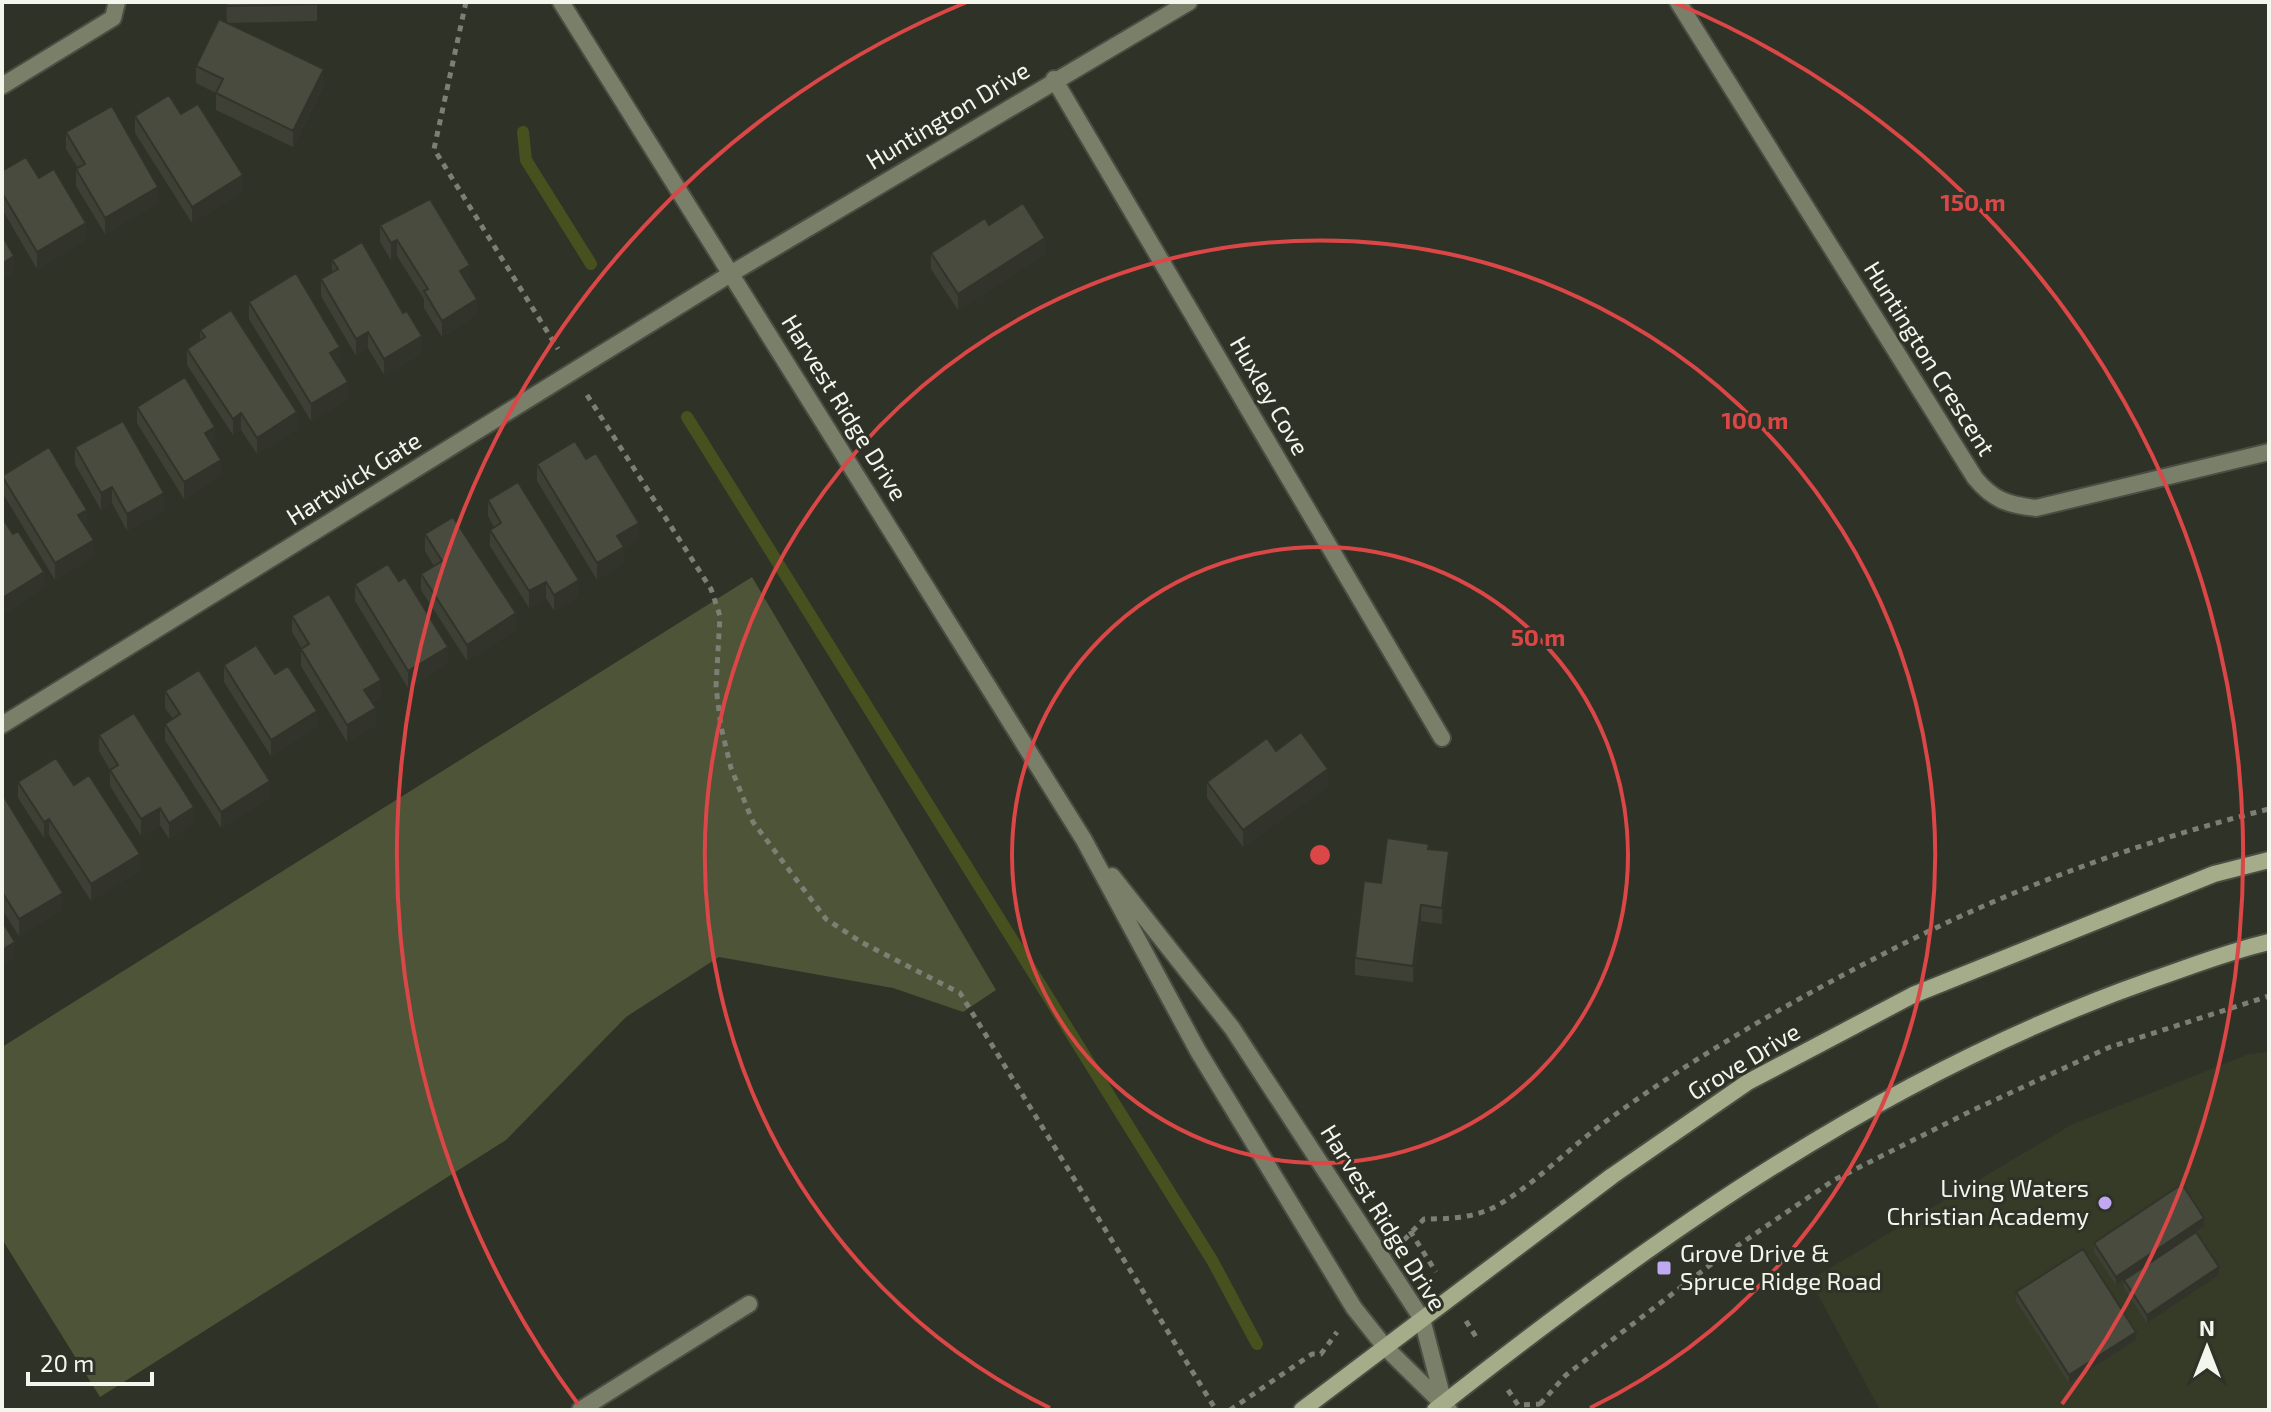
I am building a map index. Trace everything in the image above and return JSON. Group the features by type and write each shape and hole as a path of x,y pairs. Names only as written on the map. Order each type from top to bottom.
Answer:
{"main road":[{"name":"Grove Drive","path":"1302,1410 1612,1176 1748,1082 1913,995 2214,874 2269,860"},
{"path":"1443,1408 1649,1248 1804,1146 1947,1064 2103,997 2269,942"}],"street":[{"path":"2,86 113,18 117,2"},
{"name":"Harvest Ridge Drive","path":"561,2 1084,840 1198,1051 1354,1308 1385,1347 1443,1408"},
{"name":"Huntington Drive","path":"732,273 1054,79 1189,2"},
{"name":"Huntington Crescent","path":"1678,2 1975,478 1990,496 2010,505 2036,508 2269,452"},
{"name":"Huxley Cove","path":"1054,79 1442,738"},
{"name":"Hartwick Gate","path":"2,725 732,273"},
{"name":"Harvest Ridge Drive","path":"1084,840 1232,1028 1422,1319 1443,1408"},
{"path":"580,1410 749,1304"}],"path":[{"path":"466,2 434,149 711,589 720,616 716,687 721,727 731,768 753,822 826,919 861,942 960,993 1089,1197 1216,1410"},
{"path":"1518,1405 1541,1407 1566,1375 1718,1259 1834,1180 2110,1047 2269,996"},
{"path":"1230,1410 1312,1354 1321,1354"}],"shaded area":[{"path":"752,577 996,990 963,1012 893,988 719,957 626,1017 506,1140 100,1397 2,1239 2,1047"},
{"name":"Living Waters Christian Academy","path":"2269,1052 2269,1410 1880,1410 1810,1280 2071,1125 2249,1054"}],"building":[{"path":"226,2 317,2 317,4 227,6"},
{"path":"219,19 324,69 293,131 216,93 223,79 196,66"},
{"path":"169,95 181,114 198,104 243,175 192,207 135,116"},
{"path":"112,106 158,187 105,218 76,169 85,164 66,132"},
{"path":"26,157 39,178 54,169 86,223 37,252 2,193 2,171"},
{"path":"430,199 470,265 460,271 477,299 442,321 424,291 428,289 397,240 391,243 380,225"},
{"path":"1023,203 1045,238 958,294 931,253 985,218 989,225"},
{"path":"2,235 14,256 2,264"},
{"path":"362,242 403,313 407,311 422,336 384,359 368,332 356,339 321,279 338,269 332,260"},
{"path":"296,273 340,347 330,353 348,382 311,404 249,302"},
{"path":"231,310 297,412 257,438 241,413 233,419 187,349 205,337 200,330"},
{"path":"185,377 215,427 205,433 221,460 184,482 137,407"},
{"path":"123,421 164,493 127,514 112,487 101,493 75,447"},
{"path":"575,441 586,459 596,453 639,523 617,536 624,547 597,563 537,464"},
{"path":"49,447 87,510 78,515 94,540 55,563 2,476"},
{"path":"518,482 579,580 554,595 546,582 529,591 490,530 501,523 488,500"},
{"path":"2,517 13,534 18,531 44,572 4,597 2,594"},
{"path":"453,517 516,613 467,645 421,574 442,561 425,534"},
{"path":"388,564 399,581 405,577 448,647 408,671 355,584"},
{"path":"329,594 381,680 364,690 376,708 347,725 301,649 309,644 292,616"},
{"path":"256,645 275,674 288,666 317,711 271,740 224,665"},
{"path":"199,670 270,781 221,812 165,724 180,714 165,691"},
{"path":"134,713 194,807 169,823 160,808 141,819 110,770 118,765 99,735"},
{"path":"1301,732 1328,769 1243,830 1207,782 1267,738 1276,751"},
{"path":"56,758 74,785 89,775 140,854 91,884 49,819 44,822 18,782"},
{"path":"3,795 63,893 19,919 2,892"},
{"path":"1387,838 1429,844 1428,849 1449,851 1442,908 1421,905 1413,966 1355,958 1364,881 1381,883"},
{"path":"2,921 15,942 2,950"},
{"path":"2182,1184 2204,1218 2116,1277 2094,1243"},
{"path":"2196,1232 2219,1267 2147,1315 2124,1280"},
{"path":"2083,1249 2136,1332 2069,1375 2016,1292"}],"waterway":[{"path":"523,132 526,160 591,264"},
{"path":"687,417 1212,1260 1257,1344"}],"place":[{"name":"Living Waters Christian Academy","path":"2105,1203"},
{"name":"Grove Drive & Spruce Ridge Road","path":"1664,1268"}]}
